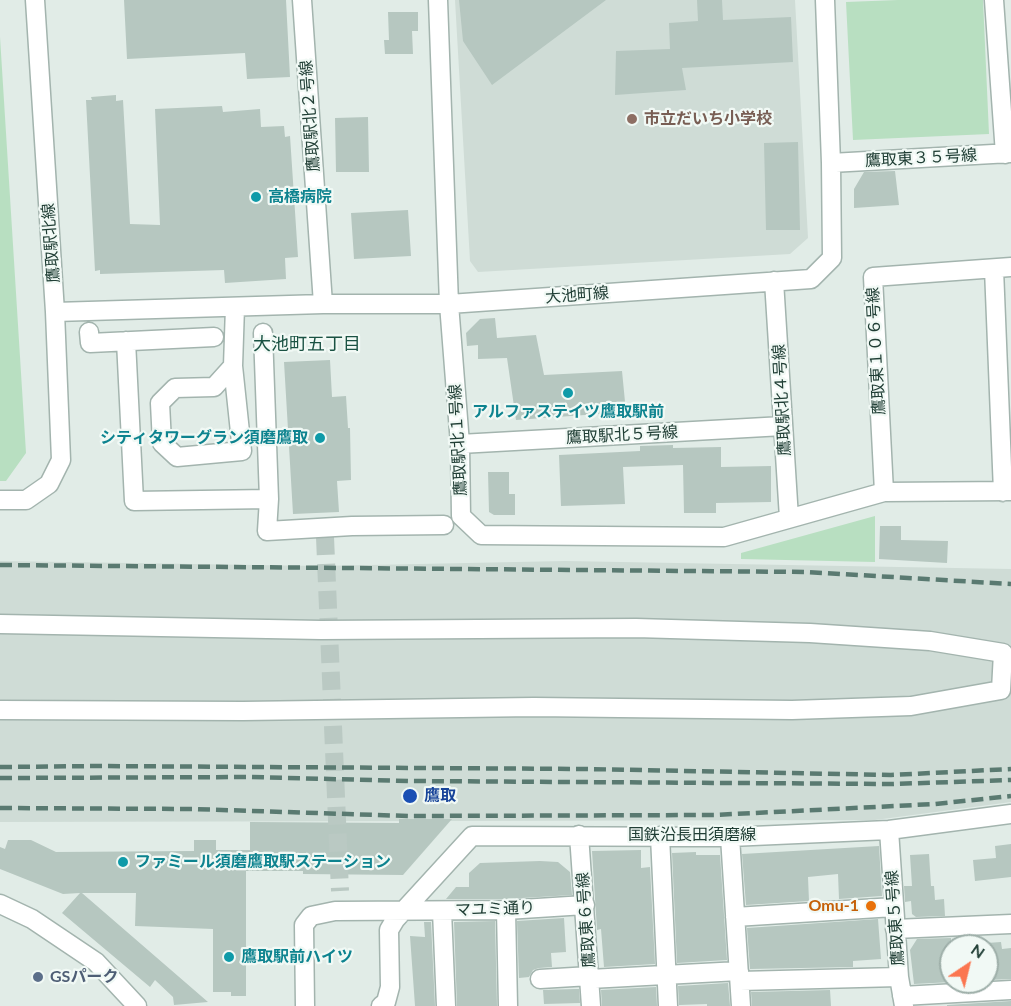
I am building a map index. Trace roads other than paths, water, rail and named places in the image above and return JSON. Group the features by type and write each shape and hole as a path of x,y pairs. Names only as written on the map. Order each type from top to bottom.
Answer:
{"street":[{"name":"鷹取駅北線","path":"0,500 26,500 49,484 62,460 35,0"},
{"name":"鷹取駅北２号線","path":"302,0 323,304"},
{"name":"鷹取駅北１号線","path":"438,0 449,304 460,444 461,516 481,535 724,537 884,492 1007,492"},
{"name":"大池町線","path":"55,312 323,304 449,304 811,279 832,258 825,0"},
{"path":"994,0 1008,153"},
{"name":"鷹取東３５号線","path":"831,162 1008,153"},
{"path":"1002,268 1007,492"},
{"name":"鷹取東１０６号線","path":"884,492 873,277 1002,268"},
{"name":"鷹取駅北４号線","path":"774,281 789,518"},
{"path":"233,366 214,387 175,388 160,403 162,443 177,457 242,451 233,366 235,307"},
{"path":"89,332 90,342 214,337"},
{"path":"262,333 269,499 267,531 325,532 444,525"},
{"path":"126,341 134,501 269,499"},
{"name":"鷹取駅北５号線","path":"460,444 783,426"},
{"path":"0,624 321,630 636,628 930,641 1003,653 1001,690 911,706 768,710 534,707 243,711 0,710"},
{"name":"国鉄沿長田須磨線","path":"381,1006 386,1002 390,987 389,930 395,920 472,836 730,837 889,830 1011,814"},
{"name":"鷹取東５号線","path":"889,830 898,977 903,1001"},
{"name":"鷹取東６号線","path":"579,835 591,1006"},
{"path":"660,836 668,1006"},
{"path":"730,837 741,1006"},
{"path":"0,904 32,919 96,962 137,1006"},
{"name":"マユミ通り","path":"404,910 506,910 585,905"},
{"path":"735,917 894,907"},
{"path":"305,1006 304,925 311,916 335,911 404,910"},
{"path":"506,910 508,1006"},
{"path":"442,911 446,1006"},
{"path":"895,929 1011,924"},
{"path":"540,979 590,977 667,968 740,976 898,977"},
{"path":"903,1001 1011,990"}],"tunnel":[{"path":"325,537 340,891"}],"railway":[{"path":"0,565 807,572 1011,584"},
{"path":"0,767 587,769 891,775 1011,769"},
{"path":"0,778 251,777 409,781 893,784 1011,780"},
{"path":"0,808 192,809 408,816 714,815 935,804 1011,796"}],"place":[{"name":"市立だいち小学校","path":"632,119"},
{"name":"高橋病院","path":"256,197"},
{"name":"アルファステイツ鷹取駅前","path":"568,393"},
{"name":"シティタワーグラン須磨鷹取","path":"320,438"},
{"name":"鷹取","path":"410,796"},
{"name":"ファミール須磨鷹取駅ステーション","path":"123,862"},
{"name":"Omu-1","path":"871,906"},
{"name":"鷹取駅前ハイツ","path":"229,957"},
{"name":"GSパーク","path":"38,977"}],"district":[{"name":"大池町五丁目","path":"307,344"}]}
